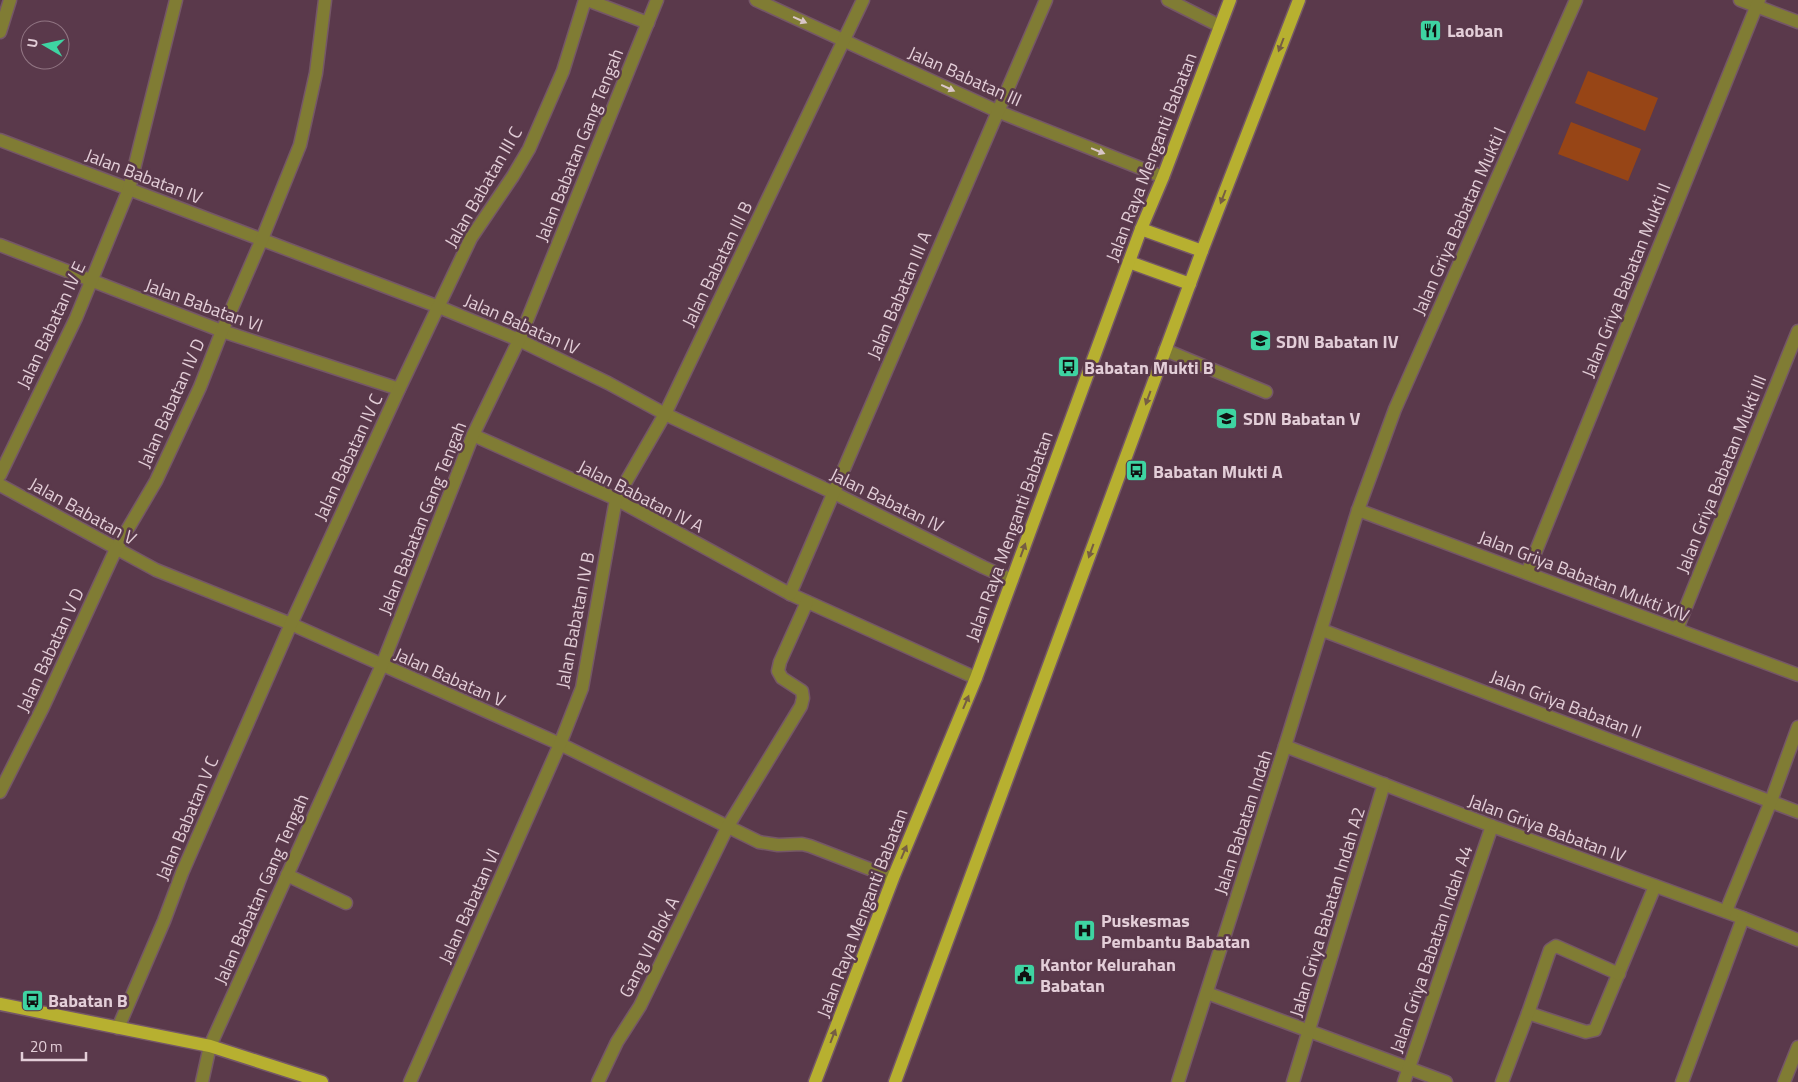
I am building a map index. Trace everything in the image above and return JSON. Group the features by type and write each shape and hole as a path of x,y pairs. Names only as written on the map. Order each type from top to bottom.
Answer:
{"main road":[{"name":"Jalan Raya Menganti Babatan","path":"815,1082 893,878 976,678 1141,229 1163,177 1230,0"},
{"path":"895,1082 1202,251 1299,0"},
{"path":"1141,229 1202,251"},
{"path":"1129,262 1190,284"},
{"path":"0,1004 210,1046 322,1082"}],"street":[{"path":"0,32 10,0"},
{"name":"Jalan Babatan IV E","path":"0,475 72,326 129,189 176,0"},
{"name":"Jalan Babatan IV D","path":"116,549 156,481 200,387 300,145 316,73 325,0"},
{"path":"586,0 648,23"},
{"name":"Jalan Babatan III C","path":"439,307 471,238 513,176 529,148 563,71 586,0"},
{"name":"Jalan Babatan Gang Tengah","path":"202,1082 210,1046 382,665 474,435 519,340 657,0"},
{"name":"Jalan Babatan III","path":"756,0 997,111 1163,177"},
{"name":"Jalan Babatan III B","path":"616,499 665,414 863,0"},
{"name":"Jalan Babatan III A","path":"834,493 1046,0"},
{"path":"1168,0 1220,26"},
{"name":"Jalan Griya Babatan Mukti I","path":"1322,630 1358,510 1395,409 1576,0"},
{"path":"1740,0 1758,3 1798,22"},
{"name":"Jalan Griya Babatan Mukti II","path":"1527,573 1758,3"},
{"name":"Jalan Babatan IV","path":"0,140 439,307 519,340 608,383 665,414 834,493 1012,580"},
{"name":"Jalan Babatan VI","path":"0,245 86,278 91,282 222,331 399,389"},
{"name":"Jalan Babatan IV C","path":"291,624 399,389 439,307"},
{"name":"Jalan Griya Babatan Mukti III","path":"1677,629 1798,331"},
{"path":"1166,350 1266,392"},
{"name":"Jalan Babatan IV A","path":"474,435 616,499 790,594 976,678"},
{"name":"Jalan Babatan V","path":"0,485 156,570 291,624 560,744 760,842 778,845 810,846 893,878"},
{"path":"790,594 834,493"},
{"name":"Jalan Babatan IV B","path":"560,744 582,688 616,499"},
{"name":"Jalan Griya Babatan Mukti XIV","path":"1358,510 1798,674"},
{"name":"Jalan Babatan V D","path":"0,792 43,707 116,549"},
{"path":"728,826 801,706 802,692 782,678 778,671 780,662 808,602"},
{"name":"Jalan Babatan V C","path":"118,1028 164,921 182,873 291,624"},
{"name":"Jalan Babatan Indah","path":"1178,1082 1322,630"},
{"name":"Jalan Griya Babatan II","path":"1322,630 1798,812"},
{"path":"1726,912 1771,801 1798,727"},
{"name":"Jalan Babatan VI","path":"410,1082 560,744"},
{"name":"Jalan Griya Babatan IV","path":"1285,746 1492,826 1798,940"},
{"name":"Jalan Griya Babatan Indah A2","path":"1206,993 1310,1031 1384,784"},
{"name":"Gang VI Blok A","path":"598,1082 617,1042 640,1006 728,826"},
{"name":"Jalan Griya Babatan Indah A4","path":"1310,1031 1408,1068 1492,826"},
{"path":"287,875 346,903"},
{"path":"1528,1013 1586,1032 1595,1030 1655,886"},
{"path":"1682,1082 1743,918"},
{"path":"1502,1082 1552,947 1556,946 1619,974"},
{"path":"1293,1082 1310,1031"},
{"path":"1784,1082 1798,1047"},
{"path":"1404,1082 1408,1068 1446,1082"}],"shaded area":[{"path":"1588,71 1658,98 1645,131 1575,103"},
{"path":"1571,122 1641,149 1628,181 1558,154"}],"place":[{"name":"Laoban","path":"1431,30"},
{"name":"SDN Babatan IV","path":"1260,341"},
{"name":"Babatan Mukti B","path":"1068,367"},
{"name":"SDN Babatan V","path":"1227,418"},
{"name":"Babatan Mukti A","path":"1137,471"},
{"name":"Puskesmas Pembantu Babatan","path":"1085,930"},
{"name":"Kantor Kelurahan Babatan","path":"1024,974"},
{"name":"Babatan B","path":"32,1000"}]}
